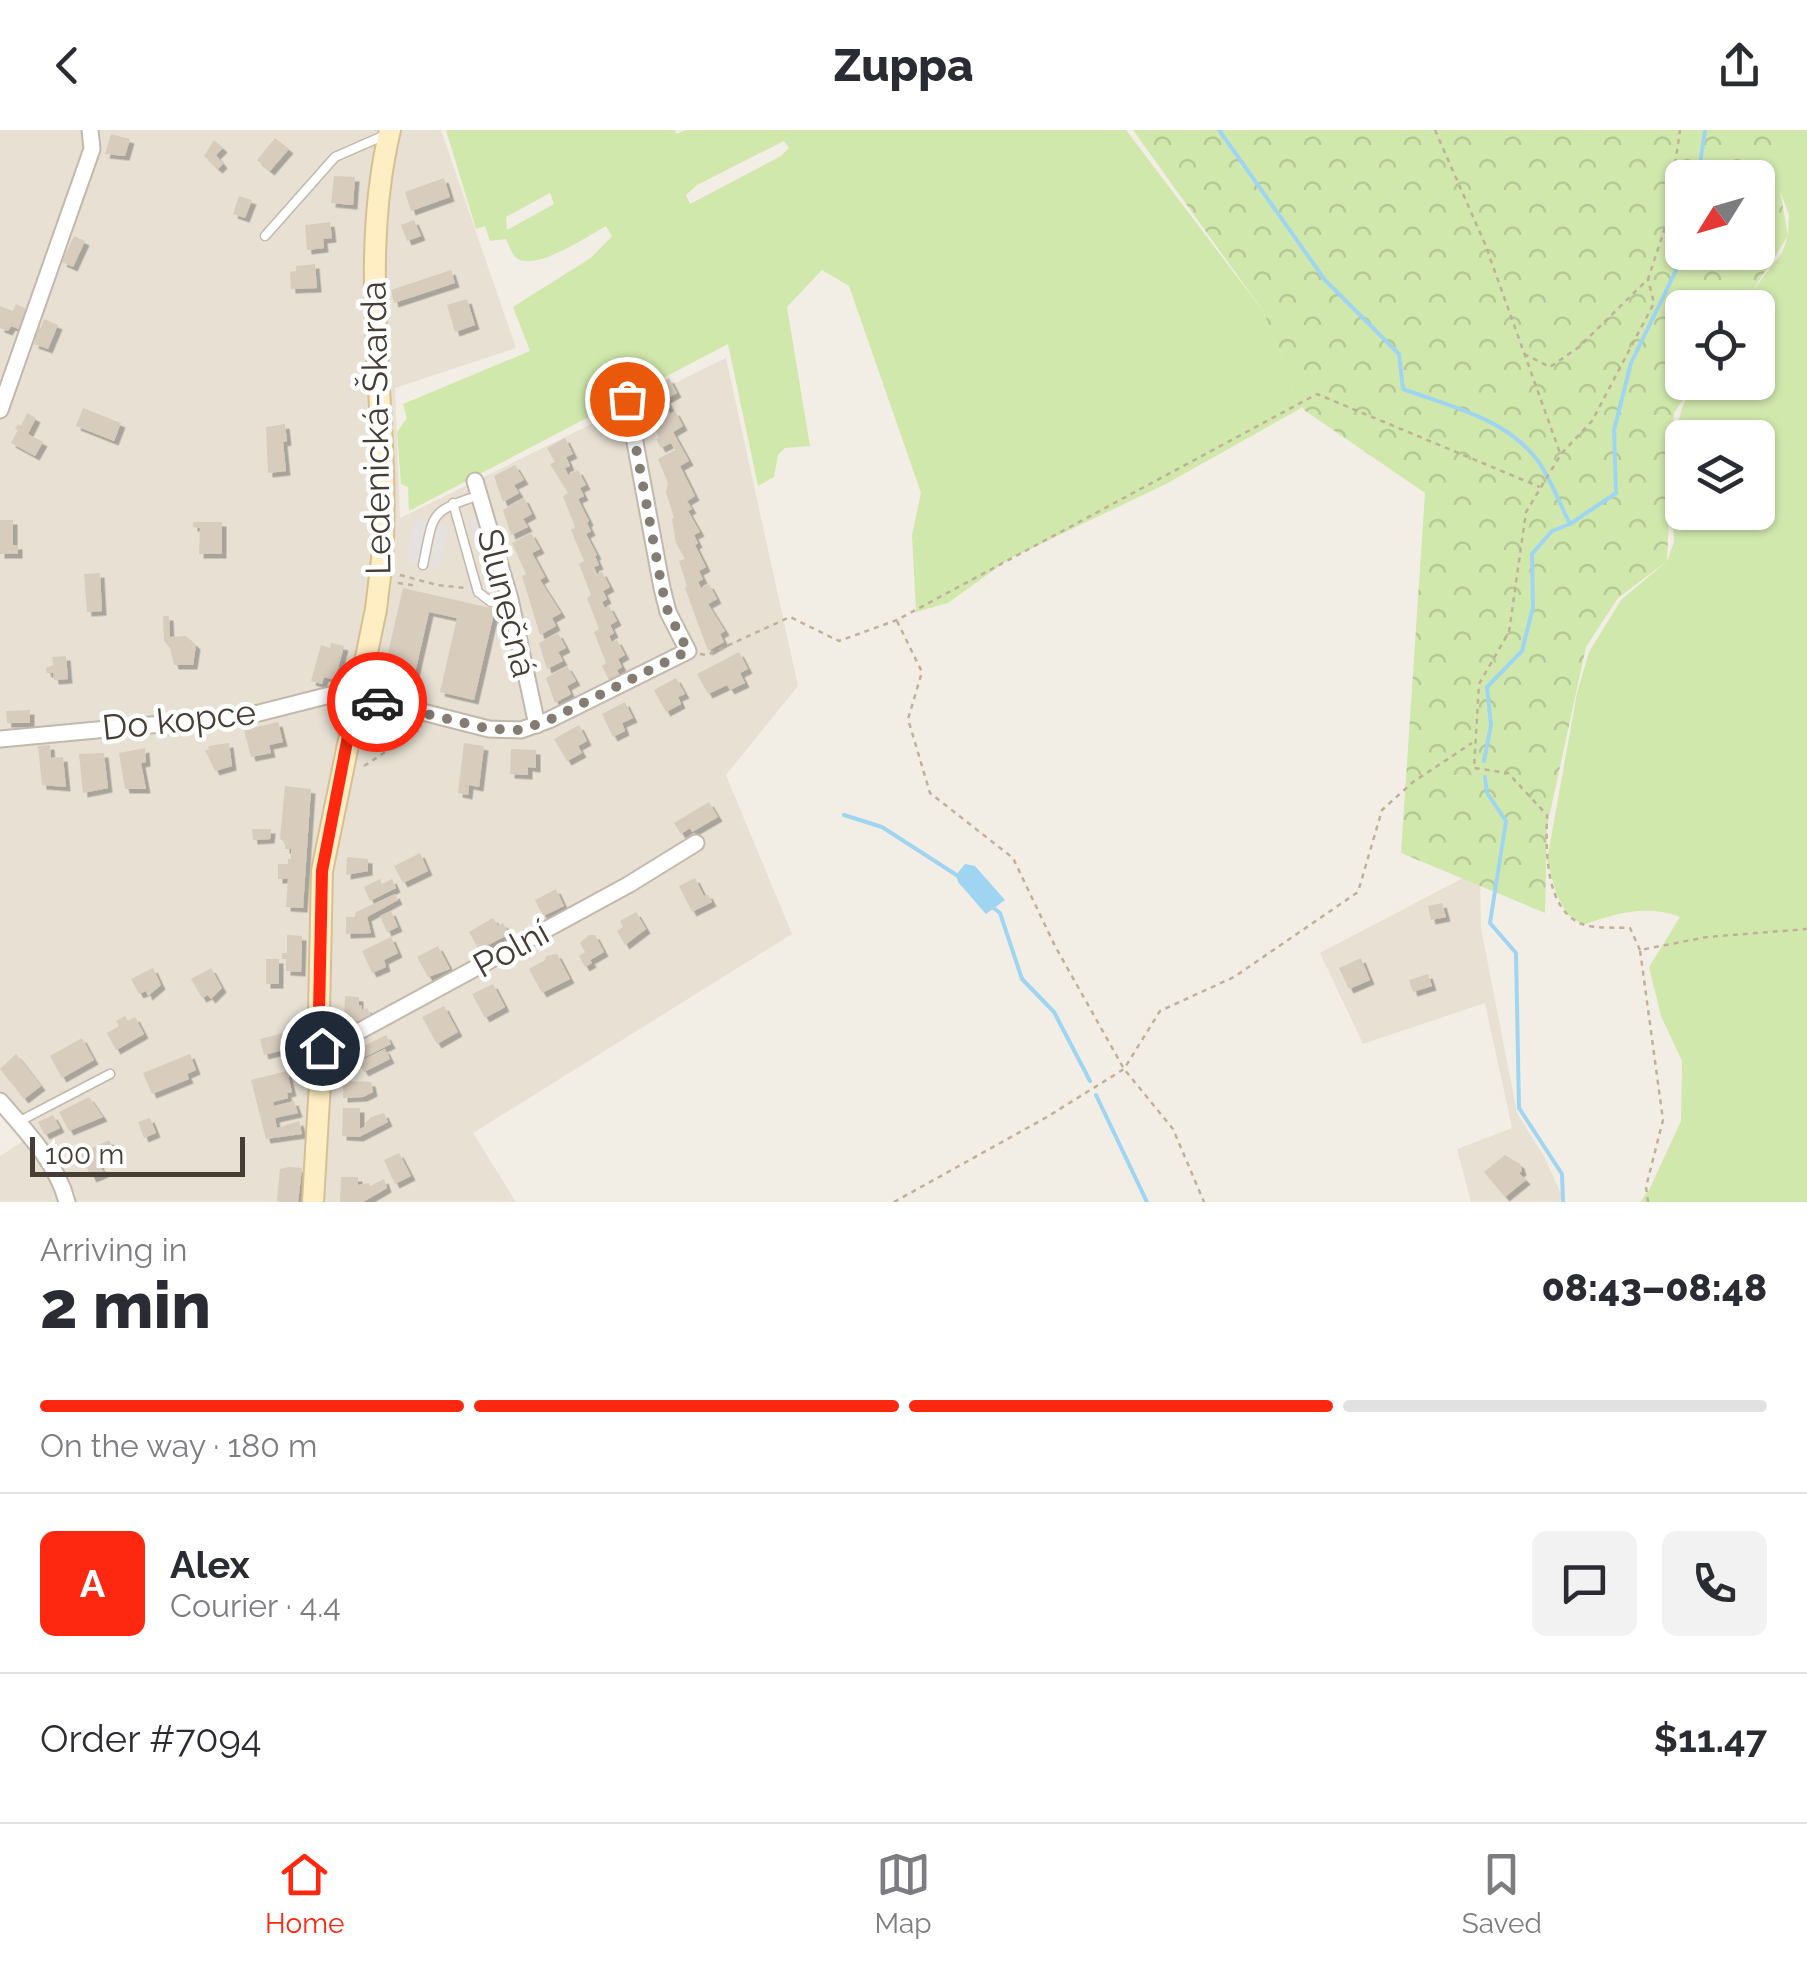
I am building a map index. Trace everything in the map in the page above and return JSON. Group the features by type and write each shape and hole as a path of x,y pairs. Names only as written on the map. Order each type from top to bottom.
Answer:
{"main road":[{"name":"Ledenická-Škarda","path":"312,1202 322,1048 322,871 376,609 382,559 374,250 380,176 390,132"}],"street":[{"path":"0,410 92,149 90,130"},
{"path":"627,399 668,612 697,667"},
{"path":"604,423 631,418"},
{"name":"Slunečná","path":"478,488 510,599 536,725"},
{"name":"Slunečná","path":"356,695 489,729 521,730 688,651"},
{"name":"Do kopce","path":"0,739 247,716 330,695 356,695"},
{"name":"Polní","path":"322,1048 612,894 696,843"},
{"path":"0,1100 54,1171 67,1202"}],"lane":[{"path":"265,236 335,157 390,132"},
{"path":"423,564 433,517 478,488"},
{"path":"453,503 476,586 486,601 510,599"},
{"path":"18,1122 110,1074"}],"path":[{"path":"1435,130 1485,244 1561,454"},
{"path":"1522,354 1550,367 1579,348 1648,279 1667,222 1680,130"},
{"path":"1648,279 1654,303 1592,421 1561,454 1526,512 1510,632 1478,684 1473,742 1474,768 1508,773 1547,816 1546,860 1567,914 1583,924 1630,928 1640,950 1663,1120 1646,1187 1648,1202"},
{"path":"688,651 707,655 790,617 839,641 897,620 1317,394 1540,487"},
{"path":"398,575 438,585 476,586"},
{"path":"417,591 419,580"},
{"path":"897,620 922,672 908,719 930,793 1012,858 1124,1068 1173,1129 1204,1202"},
{"path":"344,763 360,768 420,730 424,714"},
{"path":"894,1202 1047,1117 1124,1068 1160,1011 1234,977 1358,892 1382,810 1413,782 1473,742"},
{"path":"1640,950 1707,936 1807,929"}],"shaded area":[{"path":"0,130 441,130 516,348 395,388 400,518 726,358 798,686 726,775 792,934 473,1133 516,1202 0,1202 0,1156 25,1140 3,1113 0,1115"},
{"path":"480,517 500,589 489,592 469,520"},
{"path":"415,518 449,526 439,570 406,562"},
{"path":"1480,869 1481,928 1517,1113 1545,1158 1561,1194 1560,1202 1471,1202 1457,1149 1512,1128 1485,1003 1363,1044 1320,953"}],"green space":[{"path":"446,130 675,130 676,134 686,130 1126,130 1263,311 1303,407 1166,484 1009,559 948,603 916,612 912,535 921,493 849,286 822,270 787,307 810,446 785,448 778,455 774,477 758,486 728,344 409,511 408,487 401,484 397,432 407,418 403,404 530,351 513,307 592,257 612,236 606,226 563,250 527,261 516,258 506,239 490,241 485,226 476,229","holes":["784,141 789,148 781,156 690,204 686,195 697,185","550,193 554,204 507,230 506,217"]},
{"path":"1133,130 1775,130 1788,236 1775,256 1775,160 1665,160 1665,270 1766,270 1753,290 1665,290 1665,400 1683,400 1674,420 1665,420 1667,561 1618,598 1586,647 1547,827 1545,913 1401,853 1425,493 1304,410 1263,311"},
{"path":"1771,130 1807,130 1807,1202 1640,1202 1681,1121 1682,1061 1661,1016 1649,967 1680,917 1643,911 1583,925 1567,914 1556,893 1547,860 1577,693 1589,652 1621,600 1667,561 1673,530 1775,530 1775,420 1679,420 1686,400 1775,400 1775,290 1753,290 1769,270 1775,270 1788,236 1789,215 1778,185"}],"water":[{"path":"965,864 975,866 1005,900 986,914 958,882 956,875"}],"building":[{"path":"111,134 130,139 125,156 105,154"},
{"path":"275,138 289,149 270,171 257,160"},
{"path":"214,140 223,148 216,155 223,164 218,169 204,156"},
{"path":"334,176 355,177 353,205 331,203"},
{"path":"444,178 450,197 411,211 405,192"},
{"path":"239,196 252,200 245,218 233,214"},
{"path":"414,220 421,236 407,241 401,225"},
{"path":"330,222 332,238 323,239 324,248 307,250 305,225"},
{"path":"74,236 85,241 73,267 62,262"},
{"path":"315,264 317,288 291,289 290,272 296,271 296,266"},
{"path":"451,270 455,283 394,303 391,290"},
{"path":"467,299 475,325 455,332 447,305"},
{"path":"16,304 26,309 19,329 0,328 0,306 13,311"},
{"path":"44,319 58,325 48,349 34,344"},
{"path":"669,378 677,393 666,399 670,414 675,411 683,426 673,432 689,461 680,466 695,496 687,501 692,509 688,511 700,532 694,535 698,543 695,545 706,567 699,571 703,579 698,582 701,588 709,584 717,599 708,604 725,631 720,634 724,642 708,651 685,588 679,561 685,559 676,543 666,492 668,483 658,459 675,450 671,443 661,448 656,439 659,438 653,423 657,421 644,391"},
{"path":"83,408 121,423 114,441 76,426"},
{"path":"27,413 36,418 28,434 43,442 35,456 11,443 18,430 15,429"},
{"path":"285,424 286,471 268,473 266,427"},
{"path":"565,438 573,454 566,457 568,475 578,470 586,485 580,488 584,496 578,499 589,521 591,531 586,534 597,555 599,565 594,567 597,574 602,572 610,587 603,591 607,599 602,602 605,608 609,606 617,621 610,625 614,633 609,636 612,642 617,640 625,655 618,659 622,667 617,670 620,676 610,682 594,632 599,629 587,598 591,595 579,564 584,561 563,496 568,493 550,464 555,462 547,448"},
{"path":"515,465 524,480 514,485 519,493 503,502 494,476"},
{"path":"524,498 532,514 523,519 528,527 511,535 503,510"},
{"path":"0,520 13,520 13,545 18,545 18,554 0,554"},
{"path":"193,522 222,522 222,554 199,554 200,528 193,527"},
{"path":"531,533 540,549 532,553 545,577 540,580 561,613 552,618 556,626 540,635 522,576 526,574 512,543"},
{"path":"100,573 102,611 87,612 84,574"},
{"path":"403,588 495,609 474,700 440,692 457,618 429,612 412,686 382,679"},
{"path":"163,616 169,616 170,637 186,636 196,645 193,665 174,665 164,641"},
{"path":"558,633 566,648 558,652 563,661 547,669 539,643"},
{"path":"331,643 344,646 335,680 324,677 322,684 311,681 321,645 330,648"},
{"path":"739,652 748,669 740,673 745,683 730,690 727,685 708,694 697,674"},
{"path":"66,656 68,679 54,680 53,673 47,673 46,668 53,665 52,657"},
{"path":"567,666 576,681 567,686 571,694 555,703 546,678"},
{"path":"676,678 685,694 678,697 681,704 666,712 654,690"},
{"path":"625,702 633,718 622,723 625,731 613,737 602,714"},
{"path":"30,710 30,723 7,723 6,711"},
{"path":"278,722 283,742 269,745 271,753 251,757 244,730"},
{"path":"579,725 587,741 578,746 582,753 567,761 554,739"},
{"path":"229,743 232,766 215,771 205,750"},
{"path":"464,743 484,746 479,787 469,785 468,795 458,793"},
{"path":"50,745 51,758 63,757 66,787 42,785 38,746"},
{"path":"145,748 146,762 141,763 146,789 125,789 119,753"},
{"path":"511,749 536,750 536,768 528,767 528,775 510,774"},
{"path":"104,753 108,788 83,793 79,754"},
{"path":"285,786 311,789 303,908 286,907 288,879 278,879 278,864 288,864 291,859 291,849 285,849 285,842 280,839"},
{"path":"709,802 718,817 681,834 674,823"},
{"path":"252,829 271,829 270,839 253,840"},
{"path":"420,853 428,871 403,883 394,866"},
{"path":"347,857 368,859 368,871 346,875"},
{"path":"695,878 704,896 708,894 712,902 692,912 679,886"},
{"path":"380,879 382,884 392,879 396,888 370,901 364,887"},
{"path":"556,889 564,906 543,916 535,900"},
{"path":"395,894 398,900 367,917 371,933 346,934 346,917 355,917 356,912"},
{"path":"1442,903 1446,917 1431,920 1428,906"},
{"path":"391,911 398,927 387,932 380,916"},
{"path":"636,912 646,929 625,945 617,931 623,927 620,921"},
{"path":"493,918 498,926 503,923 509,934 479,950 469,932"},
{"path":"287,935 302,936 301,972 286,971 282,953 287,953"},
{"path":"595,935 604,952 585,967 579,956 585,952 580,943"},
{"path":"391,937 398,953 384,960 386,967 372,973 362,951"},
{"path":"438,946 450,969 428,977 417,957"},
{"path":"557,954 570,979 542,993 529,969 546,956"},
{"path":"1361,958 1370,980 1349,989 1339,968"},
{"path":"266,959 279,959 279,984 266,984"},
{"path":"153,968 161,985 148,996 146,991 139,994 131,979"},
{"path":"211,968 222,988 211,999 208,995 202,998 191,979"},
{"path":"1428,974 1432,986 1413,992 1409,980"},
{"path":"493,984 505,1007 485,1018 472,994"},
{"path":"345,996 359,997 362,1010 367,1008 371,1016 356,1024 344,1024"},
{"path":"444,1006 458,1032 437,1044 422,1017"},
{"path":"125,1016 128,1021 135,1017 144,1034 116,1050 107,1033 119,1026 116,1021"},
{"path":"299,1029 303,1045 264,1055 260,1039"},
{"path":"386,1035 391,1044 359,1060 354,1051"},
{"path":"82,1038 94,1060 62,1078 50,1056"},
{"path":"385,1049 390,1059 364,1072 358,1062"},
{"path":"16,1054 41,1086 24,1099 0,1069"},
{"path":"190,1054 196,1070 187,1074 189,1079 152,1094 143,1073"},
{"path":"287,1071 292,1092 287,1093 288,1098 273,1102 274,1106 294,1101 298,1113 275,1118 277,1128 299,1121 302,1134 266,1139 251,1080"},
{"path":"343,1081 371,1082 373,1092 343,1098"},
{"path":"89,1097 103,1117 69,1131 59,1112"},
{"path":"343,1108 360,1108 360,1129 371,1117 384,1113 388,1122 359,1137 342,1136"},
{"path":"53,1115 60,1128 45,1135 38,1122"},
{"path":"150,1118 156,1133 144,1138 138,1122"},
{"path":"109,1140 117,1155 99,1164 104,1173 92,1178 80,1154"},
{"path":"399,1153 411,1176 395,1184 384,1160"},
{"path":"1505,1155 1520,1164 1519,1173 1526,1180 1505,1197 1484,1172"},
{"path":"302,1168 298,1202 280,1202 280,1169"},
{"path":"341,1177 358,1177 358,1185 370,1186 384,1179 387,1188 363,1202 340,1202"}],"waterway":[{"path":"1219,130 1325,280 1399,354 1403,389 1476,416 1511,434 1538,461 1570,524"},
{"path":"1701,160 1705,130"},
{"path":"1484,761 1491,725 1487,687 1522,651 1533,607 1532,554 1552,531 1570,524 1616,493 1614,430 1631,363 1676,270"},
{"path":"1485,777 1487,793 1506,821 1490,923 1516,953 1519,1108 1562,1174 1563,1202"},
{"path":"844,815 882,827 958,876"},
{"path":"991,906 1000,913 1022,979 1054,1012 1090,1081"},
{"path":"1096,1095 1147,1202"}],"way so far":[{"path":"377,702 489,729 521,730 688,651 668,612 662,588 627,399"}],"route":[{"path":"322,1048 322,871 356,695 377,702"}]}
